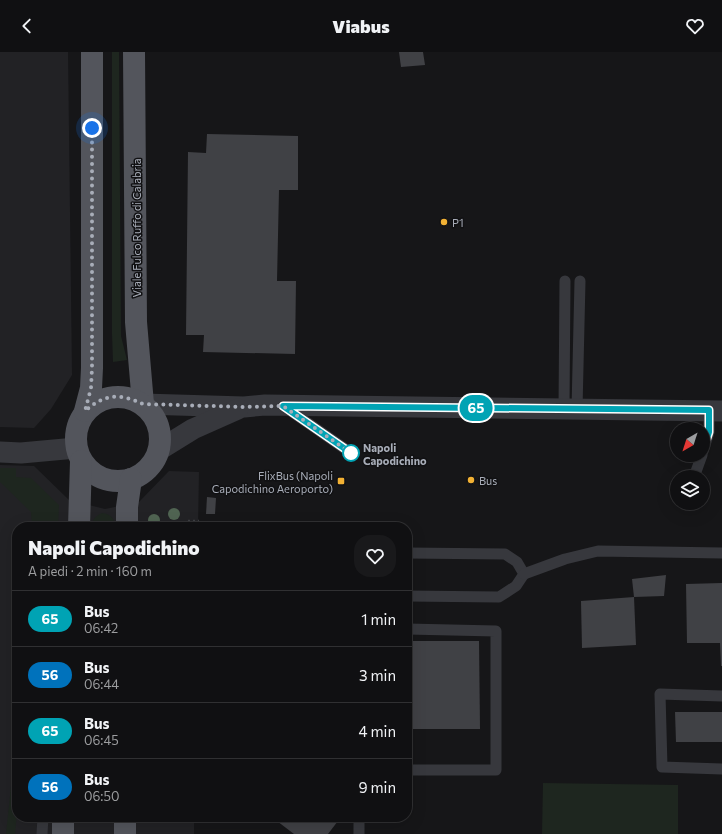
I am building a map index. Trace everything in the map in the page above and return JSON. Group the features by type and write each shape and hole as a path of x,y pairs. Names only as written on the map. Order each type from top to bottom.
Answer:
{"main road":[{"path":"85,411 91,388 92,368 92,52"},
{"name":"Viale Fulco Ruffo di Calabria","path":"134,52 136,322 143,404"},
{"path":"79,455 91,472 103,479 117,481 131,479 143,473 153,463 159,450 160,437 158,424 152,413 143,404 131,398 119,396 106,398 94,403 85,411 78,422 76,434 79,455 79,522"},
{"path":"127,522 127,507 131,479"},
{"path":"63,834 64,822"},
{"path":"125,822 125,834"}],"street":[{"path":"143,404 244,407 283,406 716,410"},
{"path":"159,450 193,429 244,407"},
{"path":"0,452 79,455"}],"lane":[{"path":"566,281 571,409"},
{"path":"571,409 580,281"},
{"path":"283,406 351,453"},
{"path":"710,429 716,410"},
{"path":"412,596 499,597 516,586 524,574 565,559 598,551 722,553"},
{"path":"412,553 505,554 517,562 524,574"},
{"path":"412,630 496,632 496,770 412,770"},
{"path":"722,696 660,694 662,767 722,769"},
{"path":"42,834 43,822"},
{"path":"359,822 359,834"}],"path":[{"path":"188,521 199,521"}],"shaded area":[{"path":"0,52 68,52 72,375 51,409 34,428 0,427"},
{"path":"112,52 119,52 121,336 127,360 113,362 112,334"},
{"path":"0,465 34,466 69,500 105,509 139,502 169,471 199,472 198,522 12,522 12,822 194,822 194,834 0,834"},
{"path":"0,468 16,468 16,477 31,478 59,505 58,522 32,522 31,512 0,482"},
{"path":"102,513 107,514 112,517 114,522 93,522 97,515"},
{"path":"12,777 12,822 16,822 15,834 6,834"},
{"path":"543,783 678,785 678,834 542,834"}],"building":[{"path":"399,52 423,52 425,65 401,67"},
{"path":"207,134 298,136 298,190 279,190 277,281 296,281 295,354 203,352 204,335 186,335 188,152 206,153"},
{"path":"207,497 216,498 215,514 206,514"},
{"path":"666,575 664,596 634,597 632,579"},
{"path":"722,583 721,666 720,643 687,643 686,584"},
{"path":"634,597 636,645 582,648 581,601"},
{"path":"412,641 479,641 480,729 412,729"},
{"path":"675,712 722,712 722,742 676,742"},
{"path":"278,822 337,822 328,834 294,834"}],"bus line":[{"name":"65","path":"351,453 283,406 709,410 709,422"}],"place":[{"name":"P1","path":"444,222"},
{"name":"Napoli Capodichino","path":"351,453"},
{"name":"Bus","path":"471,480"},
{"name":"FlixBus (Napoli Capodichino Aeroporto)","path":"341,481"}],"route":[{"path":"92,128 92,368 91,388 85,411 94,403 106,398 119,396 131,398 143,404 244,407 265,405 283,406 351,453"}]}
